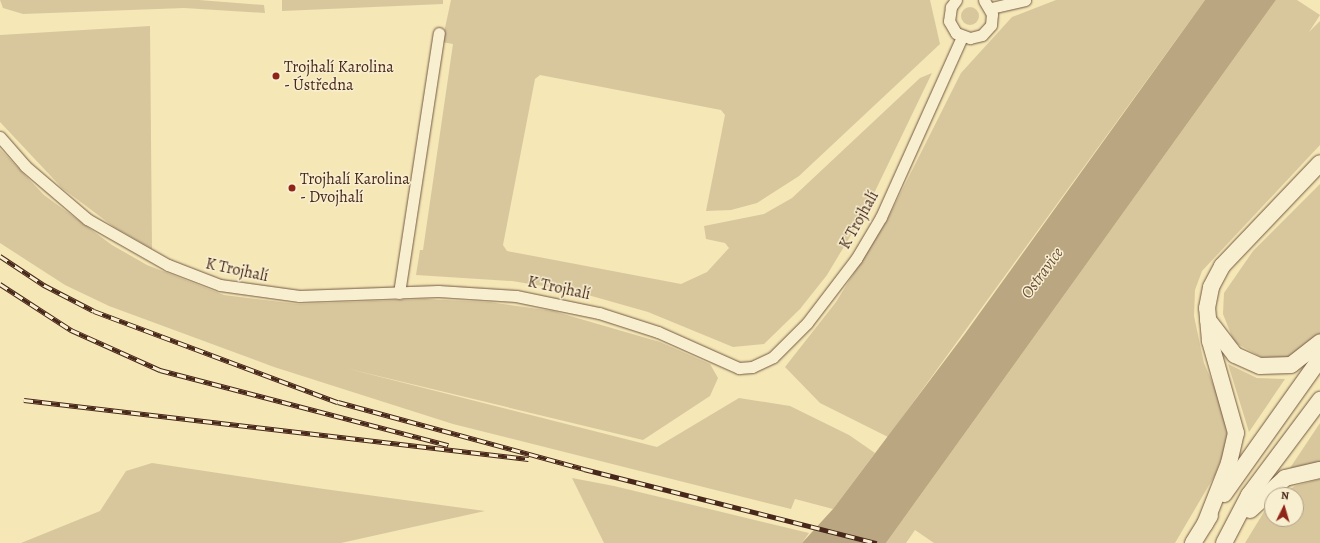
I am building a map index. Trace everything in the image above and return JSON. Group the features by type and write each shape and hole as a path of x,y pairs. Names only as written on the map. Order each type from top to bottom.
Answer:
{"main road":[{"path":"1208,518 1229,463 1236,433 1232,411 1213,356 1208,320 1208,296 1218,272 1320,163"},
{"path":"1208,320 1236,355 1260,366 1291,365 1320,342"},
{"path":"1193,543 1256,446 1320,359"},
{"path":"1229,535 1249,495 1320,400"},
{"path":"1229,535 1276,484 1292,475 1320,470"}],"street":[{"path":"955,0 949,21 962,37 976,38 987,31 992,20 987,4 1025,0"},
{"path":"399,293 439,33"},
{"name":"K Trojhalí","path":"0,137 25,166 87,219 150,256 196,277 244,291 300,296 438,291 516,296 569,306 658,332 739,368 762,364 807,323 856,259 880,217 962,37"}],"shaded area":[{"path":"0,0 199,0 264,5 265,13 184,8 23,14 3,8"},
{"path":"282,0 443,0 443,4 282,11"},
{"path":"451,0 930,0 940,44 799,176 757,203 731,210 706,211 725,115 721,110 540,75 535,79 503,245 507,251 681,284 707,272 729,248 725,243 706,239 704,226 764,214 792,198 920,78 932,73 866,210 827,275 800,309 764,344 733,347 648,312 574,291 512,281 416,275 420,250 423,250 453,44 442,42"},
{"path":"1056,0 1205,0 888,437 820,403 785,367 836,302 887,220 961,73 1012,17"},
{"path":"1276,0 1297,0 1320,15 1309,32 1320,21 1320,145 1202,271 1195,290 1194,316 1204,363 1223,407 1228,441 1215,475 1175,543 934,543 915,530 906,543 886,543"},
{"path":"970,7 976,10 979,16 976,22 970,25 964,22 961,16 964,10"},
{"path":"150,26 152,249 114,227 62,188 0,122 0,35"},
{"path":"0,149 44,195 112,245 147,265 224,295 298,304 425,299 489,302 553,311 660,342 710,364 718,378 710,396 643,440 345,368 657,447 739,398 790,406 849,435 875,453 833,509 795,499 791,509 453,424 274,367 109,306 65,285 0,243"},
{"path":"1320,184 1320,335 1308,348 1283,359 1263,358 1234,342 1223,314 1224,293 1253,251"},
{"path":"1228,364 1257,378 1285,379 1249,432"},
{"path":"1320,423 1320,462 1290,468"},
{"path":"152,463 485,511 341,543 21,543 100,511 126,471"},
{"path":"572,478 614,486 809,533 802,543 604,543"},
{"path":"1320,479 1320,543 1245,543 1264,512 1264,527 1304,527 1304,487 1293,487"}],"water":[{"name":"Ostravice","path":"1205,0 1276,0 886,543 802,543 833,509 964,335"}],"railway":[{"path":"0,256 44,285 94,311 338,402 584,469 877,543"},
{"path":"0,284 71,330 160,370 448,445"},
{"path":"24,400 529,459"}],"place":[{"name":"Trojhalí Karolina - Ústředna","path":"276,76"},
{"name":"Trojhalí Karolina - Dvojhalí","path":"292,188"}]}
